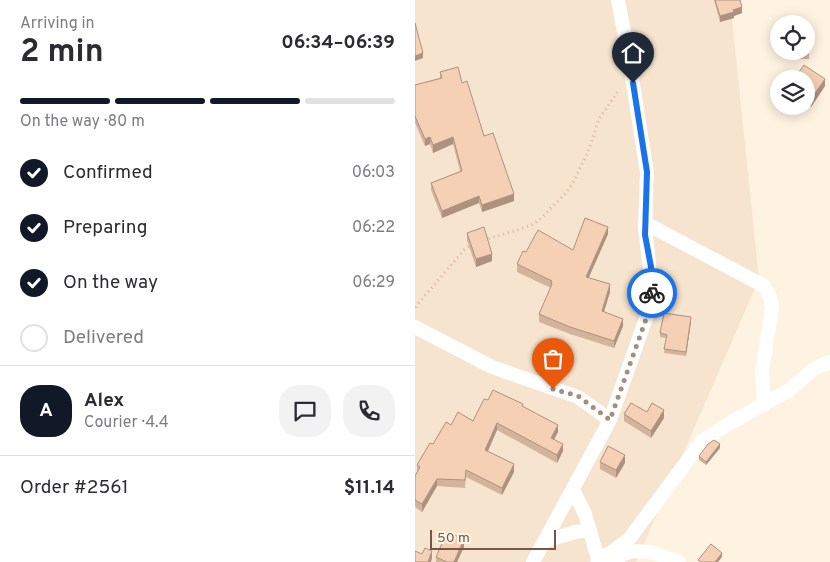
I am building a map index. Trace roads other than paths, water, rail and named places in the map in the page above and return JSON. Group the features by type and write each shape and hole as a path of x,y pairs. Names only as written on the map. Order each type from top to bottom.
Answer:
{"street":[{"path":"533,562 610,420 650,308 652,289 645,223 647,172 630,64 617,0"},
{"path":"645,223 764,286 770,297 772,307 763,372 764,405"},
{"path":"415,340 415,327 492,367 578,396 610,420"},
{"path":"600,561 630,538 702,441 788,391 815,368 830,362"},
{"path":"573,490 581,504 600,561"},
{"path":"545,541 575,532 590,530"},
{"path":"600,561 632,551 651,552 679,562"}]}
